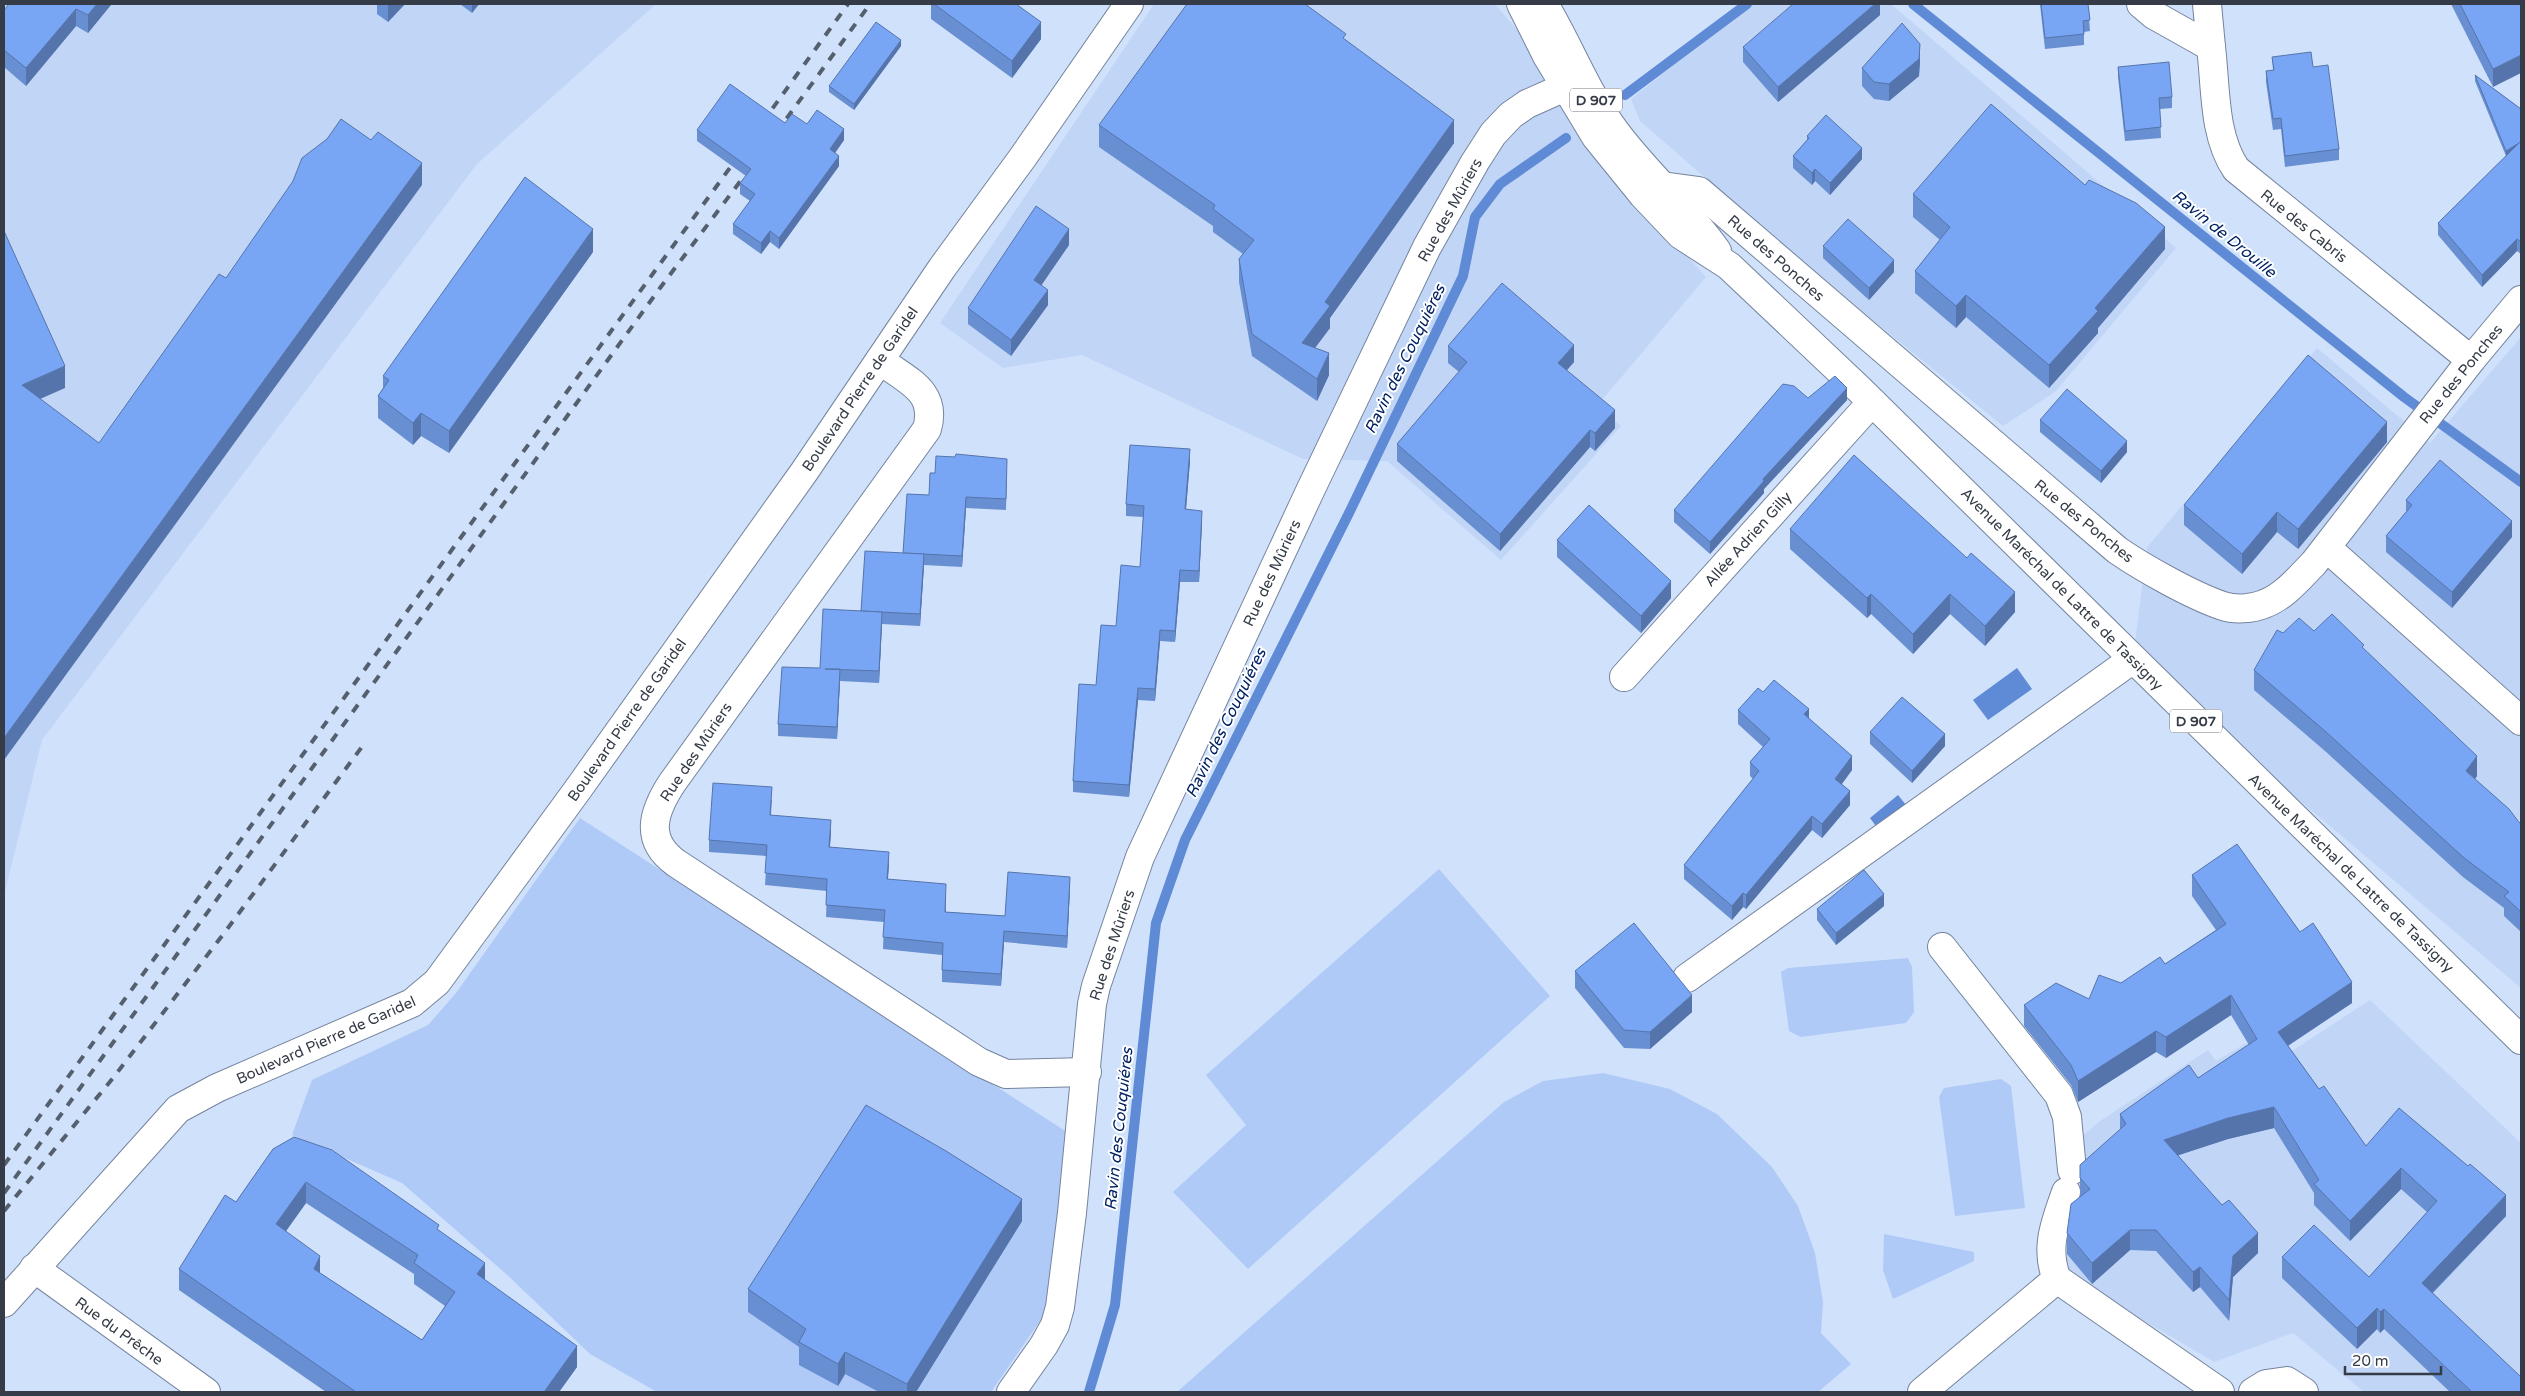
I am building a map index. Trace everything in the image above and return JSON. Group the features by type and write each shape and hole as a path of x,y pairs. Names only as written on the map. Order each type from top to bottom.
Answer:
{"street":[{"name":"Boulevard Pierre de Garidel","path":"4,1303 178,1110 217,1088 412,1004 437,982 576,792 804,472 1129,4"},
{"name":"Avenue Maréchal de Lattre de Tassigny","path":"1521,4 1564,87 1596,137 1643,195 1681,235 1729,266"},
{"name":"Avenue Maréchal de Lattre de Tassigny","path":"1544,4 1606,118 1662,186 1700,226 1729,266 1872,402 2521,1040"},
{"path":"2140,4 2154,15 2211,47"},
{"name":"Rue des Cabris","path":"2207,4 2221,133 2229,158 2236,169 2471,360"},
{"name":"Rue des Mûriers","path":"880,360 920,390 930,407 927,429 672,783 657,812 654,826 656,840 661,850 676,863 980,1062 1006,1074 1087,1072 1092,1004 1096,986 1140,857 1310,491 1427,247 1493,134 1511,115 1527,104 1564,87"},
{"name":"Rue des Ponches","path":"1662,186 1700,191 2079,519 2131,560 2224,606 2252,607 2265,604 2290,587 2327,548 2438,402 2521,300"},
{"name":"Allée Adrien Gilly","path":"1624,677 1872,402"},
{"path":"2327,548 2521,721"},
{"path":"1687,978 2133,659"},
{"path":"1942,947 2059,1095 2067,1117 2069,1181 2051,1238 2050,1257 2057,1279 2220,1392"},
{"path":"1011,1392 1044,1345 1055,1325 1060,1307 1087,1072"},
{"name":"Rue du Prêche","path":"34,1268 206,1392"},
{"path":"1922,1392 2057,1279"},
{"path":"2253,1392 2266,1384 2287,1381 2304,1392"}],"shaded area":[{"path":"4,4 656,4 477,164 42,740 4,896"},
{"path":"1154,4 1495,4 1519,32 1591,149 1706,277 1597,406 1621,426 1501,560 1387,461 1303,459 1082,355 1003,368 940,323"},
{"path":"1751,4 1891,4 2176,248 2055,392 2003,426 1816,274 1640,121 1631,99"},
{"path":"2521,337 2521,988 2133,659 2147,547 2317,348 2430,443"},
{"path":"580,818 1070,1134 1049,1308 991,1392 657,1392 590,1354 505,1273 402,1183 292,1135 312,1080 428,1025 456,993"},
{"path":"1439,869 1550,996 1248,1269 1173,1192 1246,1125 1206,1075"},
{"path":"1908,958 1912,967 1914,1012 1906,1023 1801,1037 1789,1031 1781,972 1788,968"},
{"path":"2370,1000 2521,1143 2521,1392 2364,1392 2293,1333 2214,1362 2109,1300 2045,1257 2043,1226 2070,1146 2100,1121 2208,1050 2216,1061 2260,1035 2281,1058"},
{"path":"1603,1073 1670,1089 1717,1114 1772,1167 1798,1206 1815,1253 1823,1302 1821,1333 1851,1364 1818,1392 1177,1392 1504,1102 1543,1081"},
{"path":"2001,1079 2011,1086 2025,1208 1955,1216 1939,1097 1944,1088"},
{"path":"1884,1234 1974,1252 1974,1261 1893,1299 1883,1270"}],"water":[{"path":"2017,668 2032,689 1988,720 1973,700"},
{"path":"1898,795 1910,810 1881,833 1870,818"}],"building":[{"path":"9,4 97,4 88,15 76,9 26,68 4,50 4,10"},
{"path":"934,4 1016,4 1041,22 1012,61"},
{"path":"1187,4 1305,4 1346,34 1343,38 1454,120 1325,302 1330,306 1302,343 1329,353 1317,379 1252,334 1239,259 1254,240 1213,209 1215,205 1099,125"},
{"path":"1793,4 1875,4 1778,87 1743,47"},
{"path":"2041,4 2088,4 2090,20 2083,21 2084,34 2045,38"},
{"path":"2460,4 2521,4 2521,55 2493,69"},
{"path":"876,22 901,40 854,104 829,86"},
{"path":"1902,23 1920,44 1919,59 1889,84 1874,82 1862,68"},
{"path":"2311,52 2313,67 2328,65 2339,149 2285,156 2281,118 2273,119 2266,71 2274,70 2272,57"},
{"path":"2169,62 2172,97 2159,98 2161,127 2125,131 2118,67"},
{"path":"2475,75 2521,109 2521,141 2506,151"},
{"path":"730,84 785,123 792,114 807,124 817,110 844,129 830,149 839,156 779,238 770,231 761,243 733,224 755,194 740,183 751,169 697,130"},
{"path":"1991,104 2085,185 2089,180 2136,203 2165,227 2095,308 2098,311 2049,365 1966,295 1956,306 1915,271 1950,227 1913,194"},
{"path":"1826,115 1862,148 1830,183 1815,169 1812,173 1793,156 1809,138 1807,136"},
{"path":"341,119 371,140 378,132 422,163 4,738 4,231 65,366 22,385 99,443 219,274 226,278 293,181 302,158 327,139"},
{"path":"2521,141 2521,242 2517,239 2482,275 2438,223"},
{"path":"525,177 593,229 449,431 421,413 413,423 378,396 389,380 383,376"},
{"path":"1036,206 1069,229 1034,280 1048,290 1011,340 968,308"},
{"path":"1848,219 1894,260 1869,288 1823,246"},
{"path":"1502,283 1574,345 1558,363 1615,410 1595,433 1590,430 1500,534 1397,444 1467,362 1448,346"},
{"path":"2308,355 2387,422 2298,529 2277,512 2242,554 2184,505"},
{"path":"1835,376 1847,388 1763,479 1764,481 1710,542 1674,510 1783,384 1794,386 1808,398"},
{"path":"2067,389 2127,441 2101,471 2040,420"},
{"path":"1130,445 1190,449 1185,509 1202,511 1199,571 1180,570 1175,631 1160,630 1155,689 1138,688 1129,785 1073,781 1079,684 1096,685 1101,625 1116,626 1121,565 1140,567 1144,506 1126,504"},
{"path":"956,454 1007,459 1006,499 966,497 962,556 903,553 907,494 929,495 930,473 935,473 936,456 955,457"},
{"path":"1854,455 1967,558 1971,553 2015,592 1985,626 1950,594 1913,634 1871,594 1867,598 1790,529"},
{"path":"2440,460 2512,521 2452,592 2386,536 2412,505 2406,500"},
{"path":"1589,505 1671,581 1641,616 1557,540"},
{"path":"865,551 924,554 920,614 861,611"},
{"path":"823,609 882,612 879,671 840,670 837,727 778,724 782,667 820,668"},
{"path":"2332,614 2364,645 2362,647 2477,756 2466,771 2509,809 2521,824 2521,912 2504,896 2509,892 2463,857 2325,731 2254,670 2277,630 2283,633 2299,618 2314,631"},
{"path":"1774,680 1809,709 1804,714 1852,756 1835,779 1850,791 1822,824 1812,816 1746,895 1743,893 1732,906 1684,865 1759,771 1750,762 1770,739 1738,710 1758,688 1763,692"},
{"path":"1902,697 1945,734 1912,771 1870,732"},
{"path":"713,783 772,787 770,815 831,820 829,847 889,852 887,879 946,884 945,912 1005,916 1008,872 1070,877 1067,936 1004,931 1001,974 942,970 943,943 883,937 885,910 826,905 827,879 765,873 767,845 709,840"},
{"path":"2237,844 2300,932 2313,923 2352,982 2278,1032 2319,1089 2324,1086 2366,1146 2399,1108 2506,1195 2422,1283 2521,1377 2521,1392 2472,1392 2384,1309 2380,1312 2377,1308 2357,1328 2282,1257 2314,1225 2369,1277 2437,1201 2401,1168 2350,1221 2314,1184 2319,1180 2274,1107 2228,1118 2164,1140 2222,1205 2229,1200 2258,1233 2233,1256 2229,1300 2200,1267 2193,1272 2156,1230 2130,1230 2092,1263 2067,1233 2071,1204 2090,1189 2080,1178 2080,1165 2126,1124 2120,1114 2189,1065 2198,1078 2257,1039 2231,995 2166,1037 2156,1031 2078,1081 2071,1065 2024,1005 2056,983 2089,999 2099,975 2121,983 2160,957 2165,964 2226,924 2192,875"},
{"path":"1864,870 1884,894 1836,933 1817,909"},
{"path":"1634,923 1692,995 1650,1032 1624,1030 1575,971"},
{"path":"866,1105 946,1151 1022,1199 907,1384 845,1352 838,1364 799,1342 806,1329 748,1289"},
{"path":"294,1137 332,1150 439,1225 437,1229 485,1263 477,1274 577,1346 544,1392 356,1392 179,1269 225,1195 236,1202 273,1149","holes":["306,1182 418,1255 414,1263 455,1292 422,1340 314,1269 320,1256 276,1224"]}],"waterway":[{"name":"Ravin des Couquiéres","path":"1625,95 1747,4"},
{"name":"Ravin de Drouille","path":"1913,4 2404,397 2521,482"},
{"name":"Ravin des Couquiéres","path":"1089,1392 1115,1305 1156,923 1185,840 1350,511 1463,276 1475,217 1500,184 1566,138"}],"railway":[{"path":"762,123 848,4"},
{"path":"776,133 870,4"},
{"path":"4,1165 740,154"},
{"path":"4,1193 660,288 754,163"},
{"path":"4,1211 113,1078 225,932 364,744"}]}
